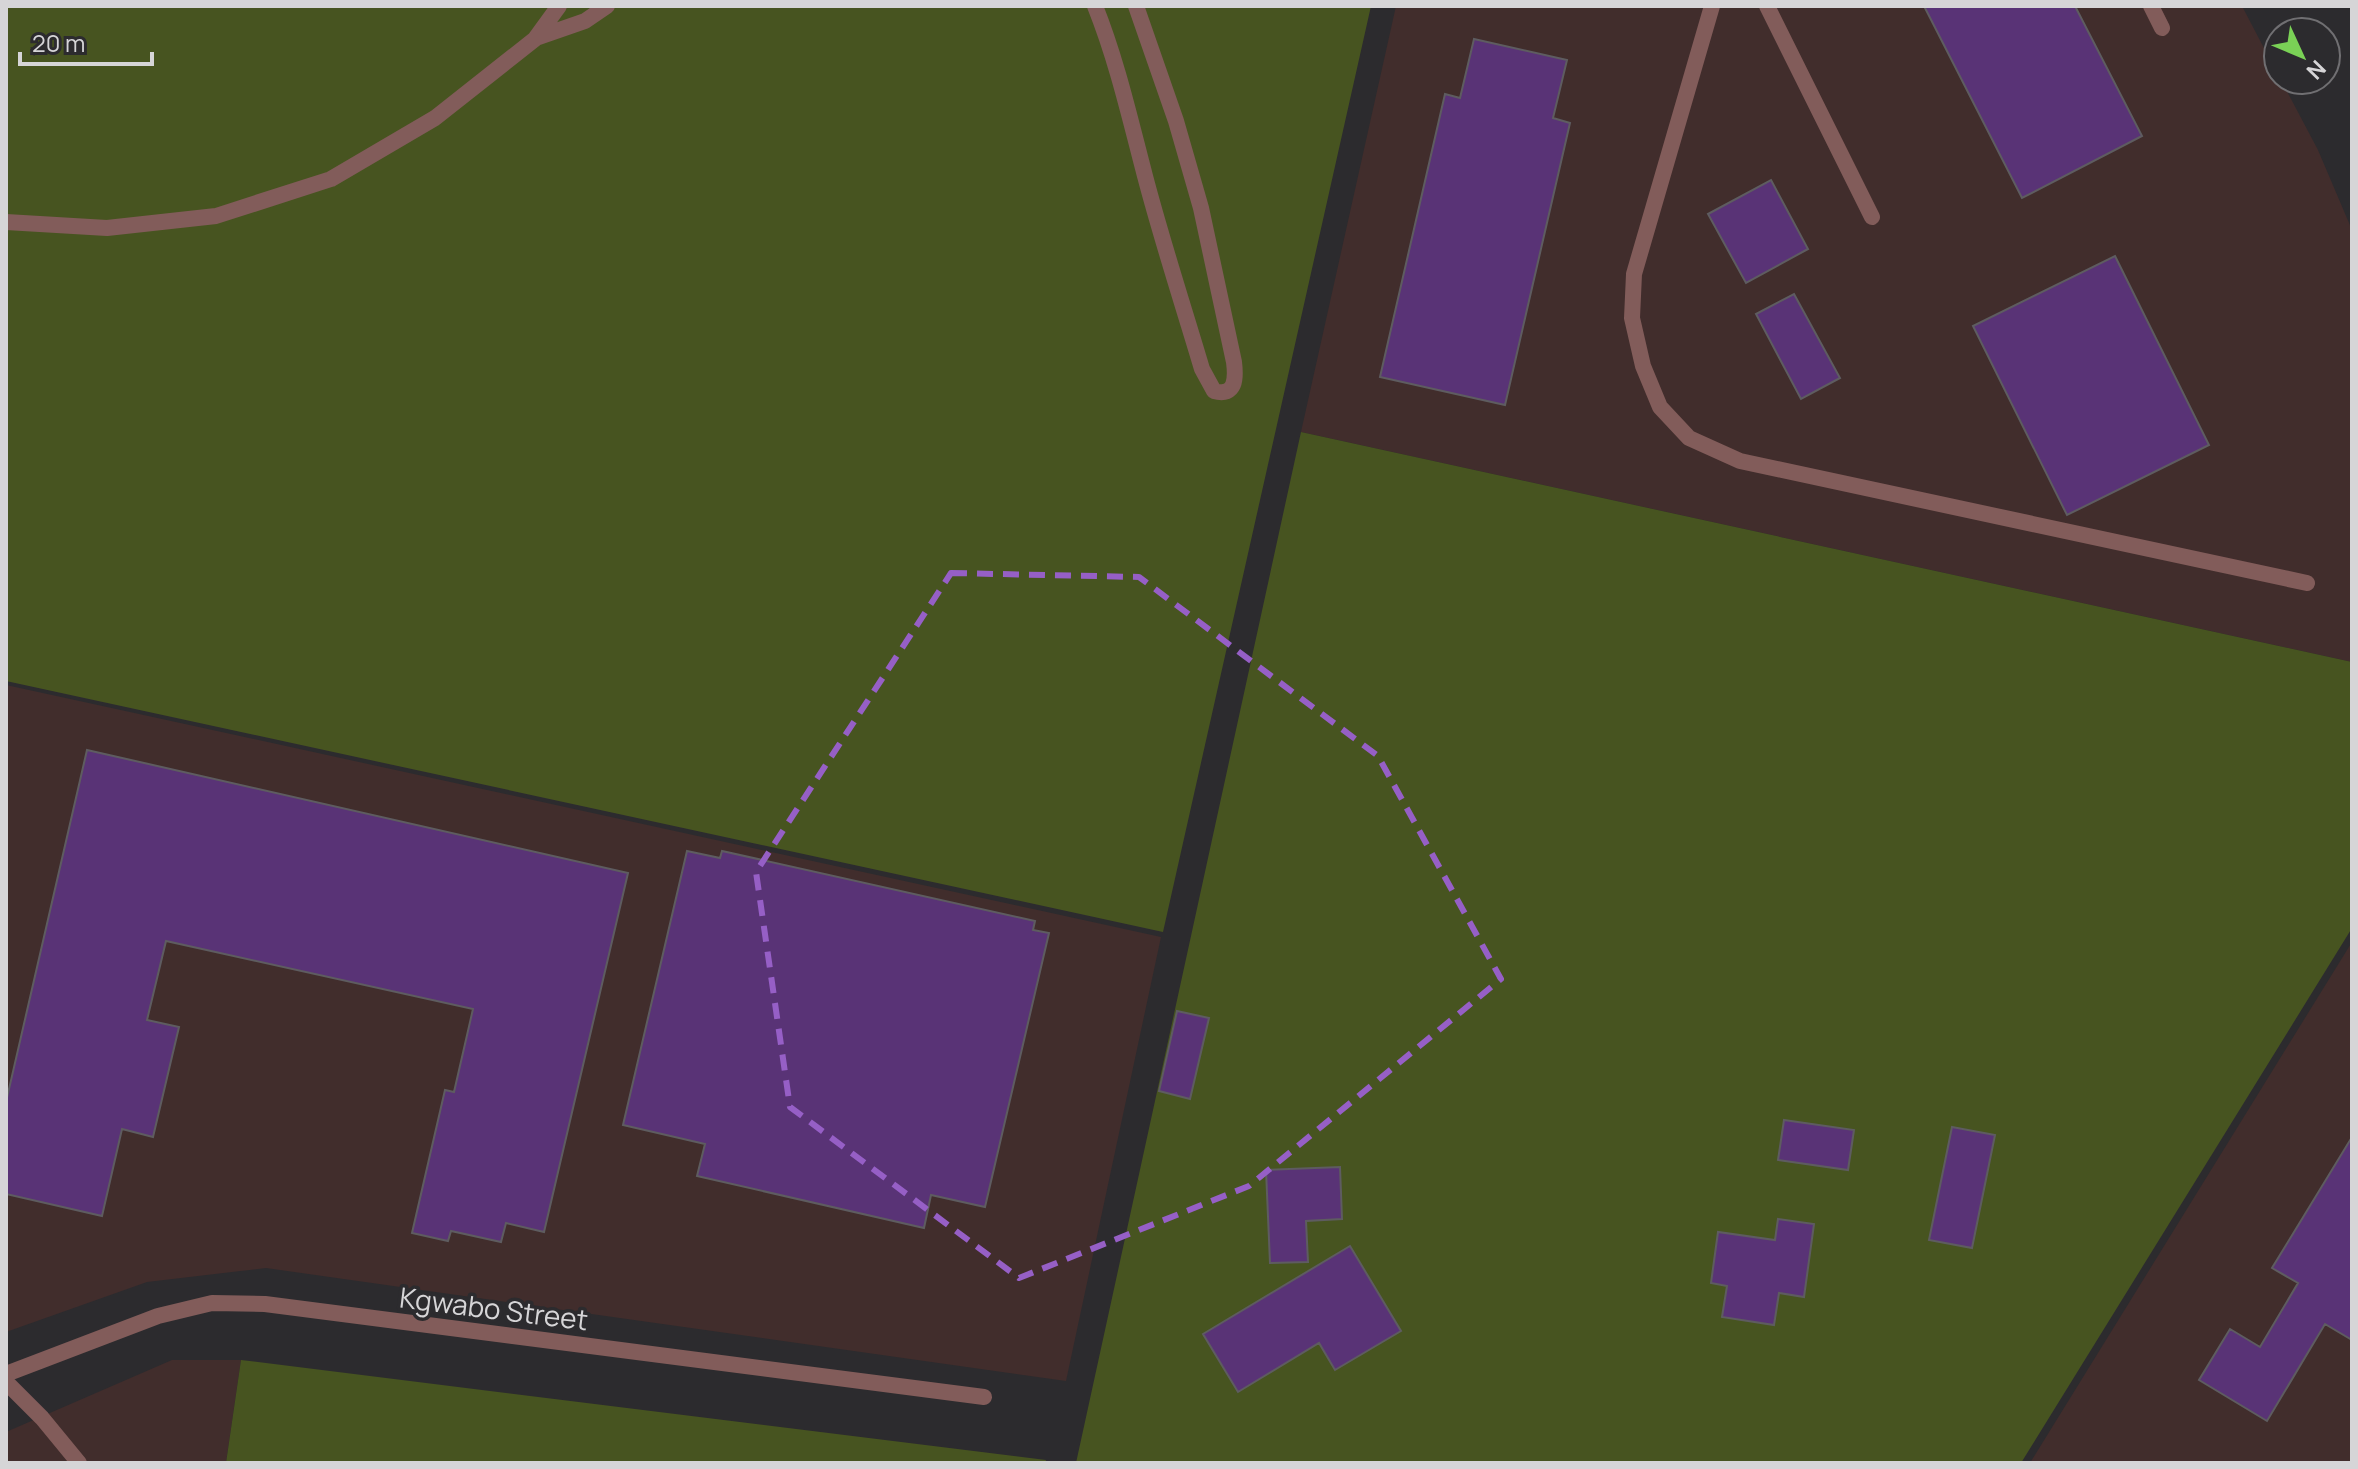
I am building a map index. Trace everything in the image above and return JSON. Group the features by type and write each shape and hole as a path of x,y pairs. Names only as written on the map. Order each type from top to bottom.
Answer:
{"street":[{"path":"6,222 107,228 216,216 331,179 435,118 535,39 559,6"},
{"path":"535,39 585,21 607,6"},
{"path":"1095,6 1128,109 1202,369 1214,391 1228,392 1236,375 1201,208 1176,121 1136,6"},
{"path":"1712,6 1634,274 1632,318 1643,366 1660,407 1689,438 1740,461 2307,583"},
{"path":"1767,6 1872,217"},
{"path":"2151,6 2162,28"},
{"name":"Kgwabo Street","path":"6,1374 158,1316 212,1303 252,1304 984,1397"},
{"path":"6,1382 42,1418 79,1463"}],"highlighted area":[{"path":"951,573 1139,577 1378,756 1501,979 1249,1186 1019,1278 790,1107 756,872"}],"shaded area":[{"path":"1396,6 2242,6 2262,44 2262,96 2289,96 2318,150 2352,230 2352,662 1301,432"},
{"path":"6,685 1161,937 1066,1381 266,1268 147,1282 6,1332"},
{"path":"2352,942 2352,1463 2030,1463"},
{"path":"172,1360 241,1360 226,1463 6,1463 6,1432"}],"green space":[{"path":"6,6 1371,6 1163,932 6,681"},
{"path":"1301,432 2352,662 2352,928 2021,1463 1076,1463"},
{"path":"241,1360 1046,1460 1045,1463 226,1463"}],"building":[{"path":"1924,6 2075,6 2142,136 2022,198"},
{"path":"1474,39 1567,60 1553,118 1570,123 1505,405 1380,377 1445,94 1460,98"},
{"path":"1771,180 1808,249 1746,283 1708,214"},
{"path":"2115,256 2209,445 2067,515 1973,326"},
{"path":"1794,294 1840,378 1801,399 1756,314"},
{"path":"87,750 628,873 544,1232 506,1223 501,1242 451,1231 448,1241 412,1233 445,1090 454,1092 473,1009 166,941 147,1020 179,1027 153,1137 122,1129 102,1216 6,1194 6,1102"},
{"path":"687,851 720,858 722,851 1035,921 1033,930 1049,933 985,1207 931,1195 924,1228 697,1176 705,1144 623,1125"},
{"path":"1177,1011 1209,1018 1190,1099 1159,1091"},
{"path":"1784,1120 1854,1130 1848,1170 1778,1160"},
{"path":"1952,1127 1995,1135 1972,1248 1929,1240"},
{"path":"2352,1137 2352,1340 2325,1324 2267,1421 2199,1380 2230,1329 2260,1347 2298,1283 2272,1268"},
{"path":"1340,1167 1342,1219 1306,1221 1308,1262 1270,1263 1266,1170"},
{"path":"1778,1219 1814,1224 1804,1297 1779,1293 1774,1325 1722,1317 1727,1286 1711,1283 1718,1232 1775,1240"},
{"path":"1350,1246 1401,1331 1335,1370 1319,1343 1238,1392 1203,1334"}]}
